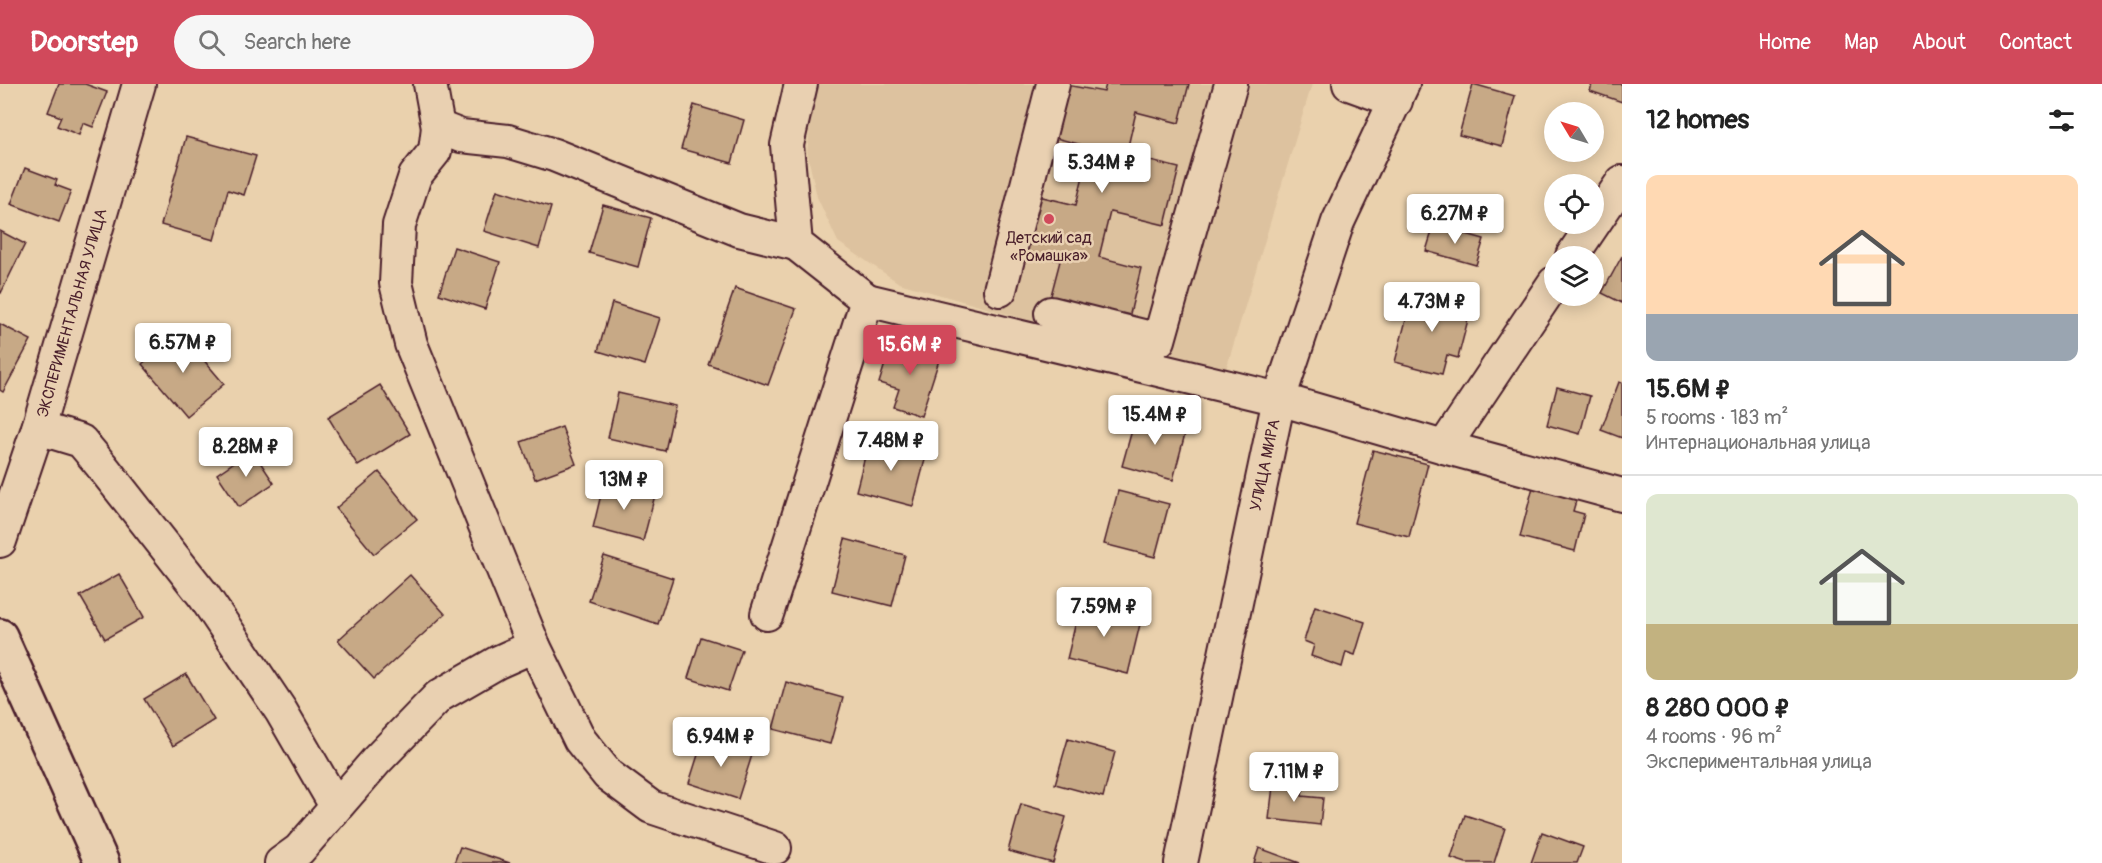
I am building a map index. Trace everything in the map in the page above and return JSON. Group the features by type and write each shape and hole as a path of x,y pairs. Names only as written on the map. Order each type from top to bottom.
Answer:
{"main road":[{"path":"0,636 102,863"}],"street":[{"name":"ЭКСПЕРИМЕНТАЛЬНАЯ УЛИЦА","path":"0,541 38,428 139,84"},
{"path":"430,84 438,127 435,151 415,176 399,225 396,283 411,344 534,646 580,740 608,775 651,807 774,848"},
{"path":"796,244 787,145 801,84"},
{"path":"1000,290 1053,84"},
{"path":"1051,313 1159,340 1231,84"},
{"path":"1349,84 1399,92"},
{"name":"УЛИЦА МИРА","path":"1181,863 1279,399 1338,222 1399,92"},
{"path":"438,127 461,136 508,141 555,155 739,230 796,244 867,300 1279,399 1622,495"},
{"path":"1579,246 1622,182"},
{"path":"1444,447 1544,298"},
{"path":"768,614 867,300"},
{"path":"38,428 81,441 116,484 204,596 281,711 336,806"},
{"path":"280,863 299,850 336,806 439,696 498,662 534,646"}],"shaded area":[{"name":"Детский сад «Ромашка»","path":"815,84 1312,84 1224,376 899,283 838,242 817,197 807,152"}],"building":[{"path":"59,84 85,84 107,92 93,127 83,123 79,135 57,126 61,117 48,112"},
{"path":"1061,84 1104,92 1106,84 1189,84 1179,123 1136,112 1126,155 1179,168 1165,225 1110,212 1099,257 1141,268 1128,322 1049,303 1060,261 1016,250 1030,194 1076,205 1090,147 1048,136"},
{"path":"1473,84 1515,96 1502,146 1459,135"},
{"path":"1592,84 1622,84 1622,102 1590,91"},
{"path":"694,105 744,120 732,163 681,149"},
{"path":"186,137 256,156 244,195 228,190 214,240 161,225"},
{"path":"25,168 57,180 55,185 71,191 59,222 11,204"},
{"path":"497,190 551,207 539,248 484,231"},
{"path":"603,205 651,218 638,267 589,253"},
{"path":"1434,225 1484,239 1476,265 1426,251"},
{"path":"0,231 25,244 1,293 0,292"},
{"path":"454,247 500,262 485,309 439,294"},
{"path":"1622,256 1622,303 1604,294 1604,289"},
{"path":"735,288 796,309 768,385 708,364"},
{"path":"1413,293 1471,308 1458,358 1447,355 1442,374 1395,362"},
{"path":"612,303 660,318 645,365 598,351"},
{"path":"0,324 31,340 3,392 0,390"},
{"path":"180,332 224,384 186,416 142,364"},
{"path":"892,341 940,357 921,416 893,407 899,389 879,383"},
{"path":"1619,382 1622,383 1622,438 1601,430"},
{"path":"380,385 410,434 358,466 328,417"},
{"path":"1557,387 1590,396 1580,434 1547,425"},
{"path":"618,393 675,406 665,451 608,438"},
{"path":"1137,412 1187,426 1173,480 1122,466"},
{"path":"562,427 576,464 535,479 521,442"},
{"path":"870,437 927,452 913,506 856,491"},
{"path":"252,450 274,483 239,507 217,474"},
{"path":"1373,450 1428,464 1409,537 1354,523"},
{"path":"379,472 417,519 374,554 336,508"},
{"path":"604,482 655,495 643,541 593,528"},
{"path":"1534,483 1578,494 1573,511 1584,514 1575,551 1520,537"},
{"path":"1118,491 1169,504 1155,557 1104,544"},
{"path":"845,539 905,555 892,606 832,591"},
{"path":"604,556 673,578 658,624 589,601"},
{"path":"119,574 144,617 105,639 80,596"},
{"path":"410,575 445,614 374,679 338,640"},
{"path":"1081,601 1142,616 1128,674 1067,659"},
{"path":"1315,606 1365,622 1355,655 1346,652 1342,667 1311,656 1314,645 1304,641"},
{"path":"701,637 742,650 728,691 688,678"},
{"path":"186,674 214,720 173,746 144,699"},
{"path":"786,682 843,698 830,744 773,729"},
{"path":"704,736 753,752 738,799 689,783"},
{"path":"1068,739 1115,752 1103,797 1055,784"},
{"path":"1274,778 1304,781 1302,796 1323,798 1320,825 1269,819"},
{"path":"1021,804 1066,817 1053,863 1008,851"},
{"path":"1465,815 1505,828 1494,863 1466,863 1451,858"},
{"path":"1542,832 1583,847 1577,863 1531,863"},
{"path":"460,847 510,863 454,863"},
{"path":"1259,848 1300,863 1254,863"}],"place":[{"name":"Детский сад «Ромашка»","path":"1049,219"}]}
